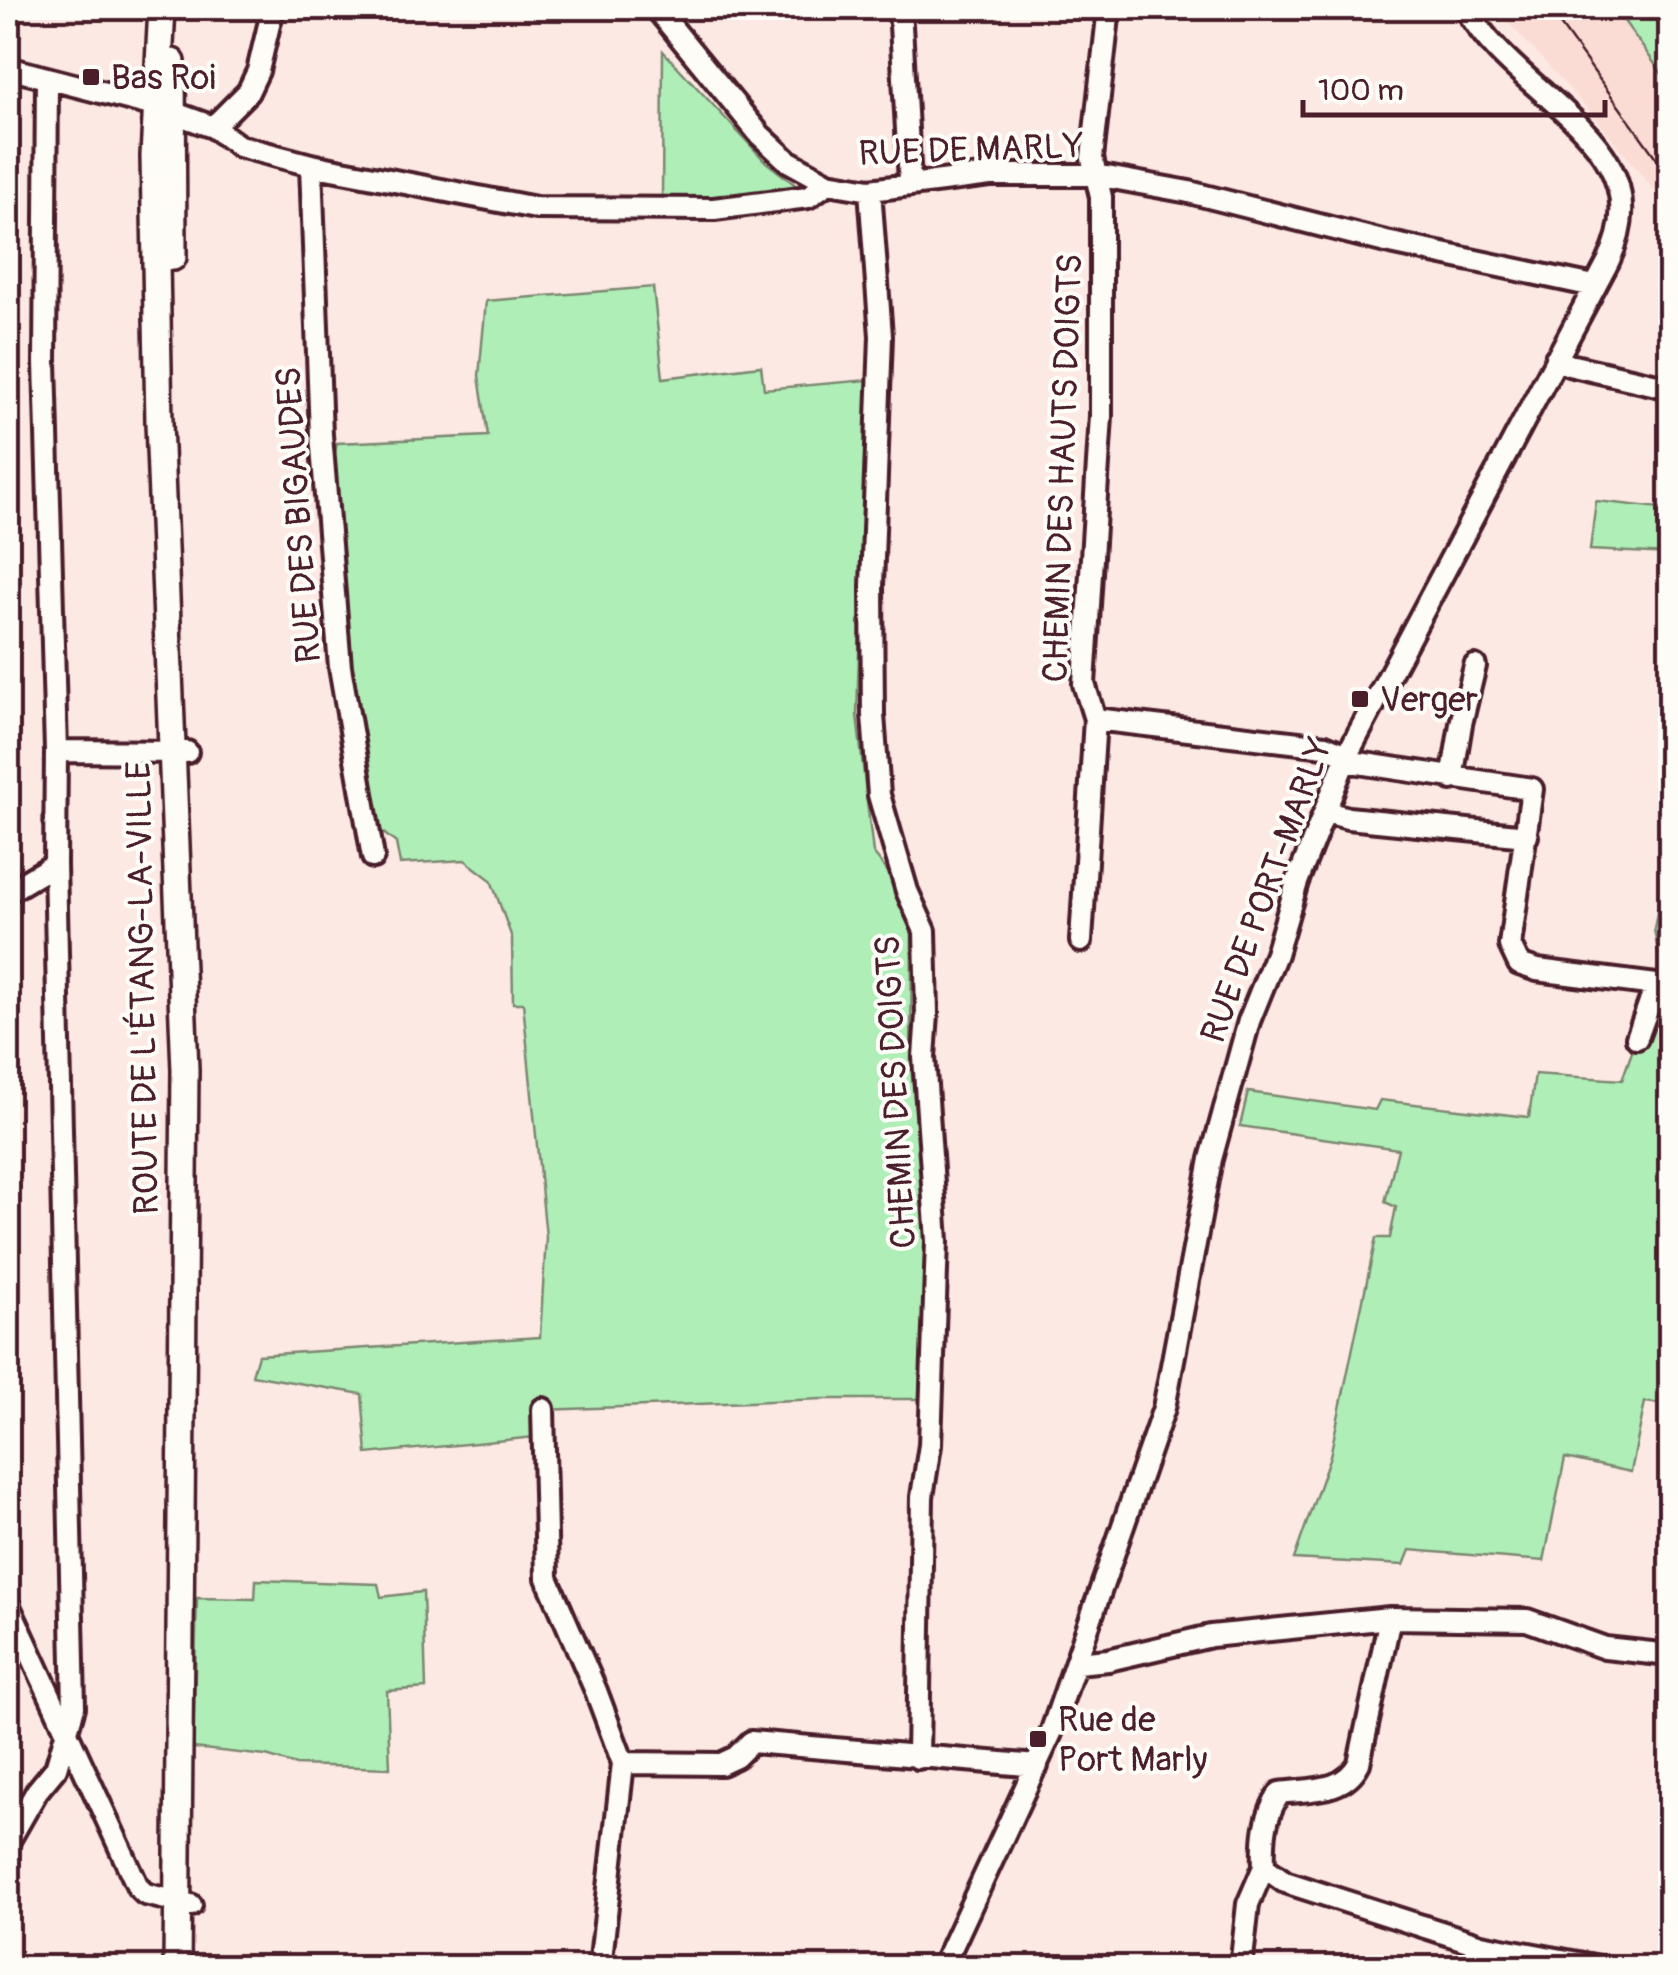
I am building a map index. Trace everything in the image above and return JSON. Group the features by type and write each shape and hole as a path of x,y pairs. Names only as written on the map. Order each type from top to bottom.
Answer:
{"street":[{"name":"ROUTE DE L'ÉTANG-LA-VILLE","path":"162,8 166,340 180,752 185,1070 188,1968"},
{"name":"ROUTE DE L'ÉTANG-LA-VILLE","path":"165,109 171,8"},
{"path":"213,128 248,92 258,71 273,8"},
{"name":"RUE DE MARLY","path":"656,8 760,135 788,161 828,184 870,190 990,175 1096,175 1189,192 1386,242 1594,286"},
{"path":"900,8 910,182"},
{"name":"CHEMIN DES HAUTS DOIGTS","path":"1081,941 1095,720 1084,684 1100,416 1101,197 1092,158 1109,8"},
{"name":"RUE DE PORT-MARLY","path":"942,1968 1037,1766 1164,1408 1211,1159 1249,1021 1276,954 1297,882 1346,758 1612,254 1624,219 1618,178 1602,151 1498,53 1466,8"},
{"path":"8,68 165,109 213,128 239,146 311,165 536,208 714,208 808,197 828,184"},
{"path":"8,1842 37,1791 56,1768 74,1707 46,362 47,79"},
{"name":"RUE DES BIGAUDES","path":"311,165 321,435 340,667 373,857"},
{"name":"CHEMIN DES DOIGTS","path":"870,190 881,336 872,586 873,716 879,795 907,892 926,931 928,1014 924,1057 937,1241 930,1445 922,1497 918,1758"},
{"path":"1556,358 1578,368 1670,388"},
{"path":"1452,778 1475,666"},
{"path":"1095,720 1324,746 1346,758 1532,788 1510,945 1519,964 1537,970 1656,985 1638,1038"},
{"path":"56,750 180,752"},
{"path":"1326,812 1348,818 1527,836"},
{"path":"8,892 55,864"},
{"path":"543,1409 547,1578 623,1763 600,1968"},
{"path":"8,1604 138,1887 146,1894 185,1904"},
{"path":"1242,1968 1248,1904 1264,1868 1270,1806 1280,1793 1338,1786 1354,1775 1360,1764 1390,1618"},
{"path":"1077,1662 1108,1660 1211,1636 1390,1618 1527,1620 1604,1648 1670,1655"},
{"path":"623,1763 721,1764 736,1757 751,1742 1037,1766"},
{"path":"1264,1868 1285,1882 1482,1946 1605,1968"},
{"name":"ROUTE DE L'ÉTANG-LA-VILLE","path":"177,1968 185,1904"}],"shaded area":[{"path":"1495,8 1658,8 1670,24 1670,233 1658,219 1664,212 1657,202 1661,199 1596,118"}],"green space":[{"path":"1630,8 1652,8 1670,30 1670,85 1624,21"},
{"path":"663,51 766,162 802,190 710,201 662,200"},
{"path":"653,287 663,378 761,366 764,389 868,380 857,715 873,853 899,886 912,927 911,1065 927,1243 919,1399 544,1410 535,1437 367,1454 362,1394 252,1375 258,1355 540,1337 546,1237 523,1003 513,1003 512,938 491,880 465,860 400,864 396,843 371,823 343,661 333,462 337,443 488,436 479,376 486,301"},
{"path":"1596,501 1670,509 1670,554 1590,550"},
{"path":"1670,843 1670,1405 1645,1402 1631,1472 1565,1458 1544,1561 1410,1550 1404,1565 1294,1559 1330,1456 1376,1238 1390,1238 1396,1207 1385,1202 1398,1149 1240,1126 1248,1092 1375,1110 1380,1100 1529,1117 1535,1074 1622,1080 1661,970 1654,929"},
{"path":"256,1580 378,1584 381,1597 423,1592 426,1688 387,1691 390,1768 296,1765 266,1756 193,1748 197,1598 255,1599"}],"tram line":[{"path":"1548,8 1670,177"}],"place":[{"name":"Bas Roi","path":"91,77"},
{"name":"Verger","path":"1360,699"},
{"name":"Rue de Port Marly","path":"1038,1739"}]}
